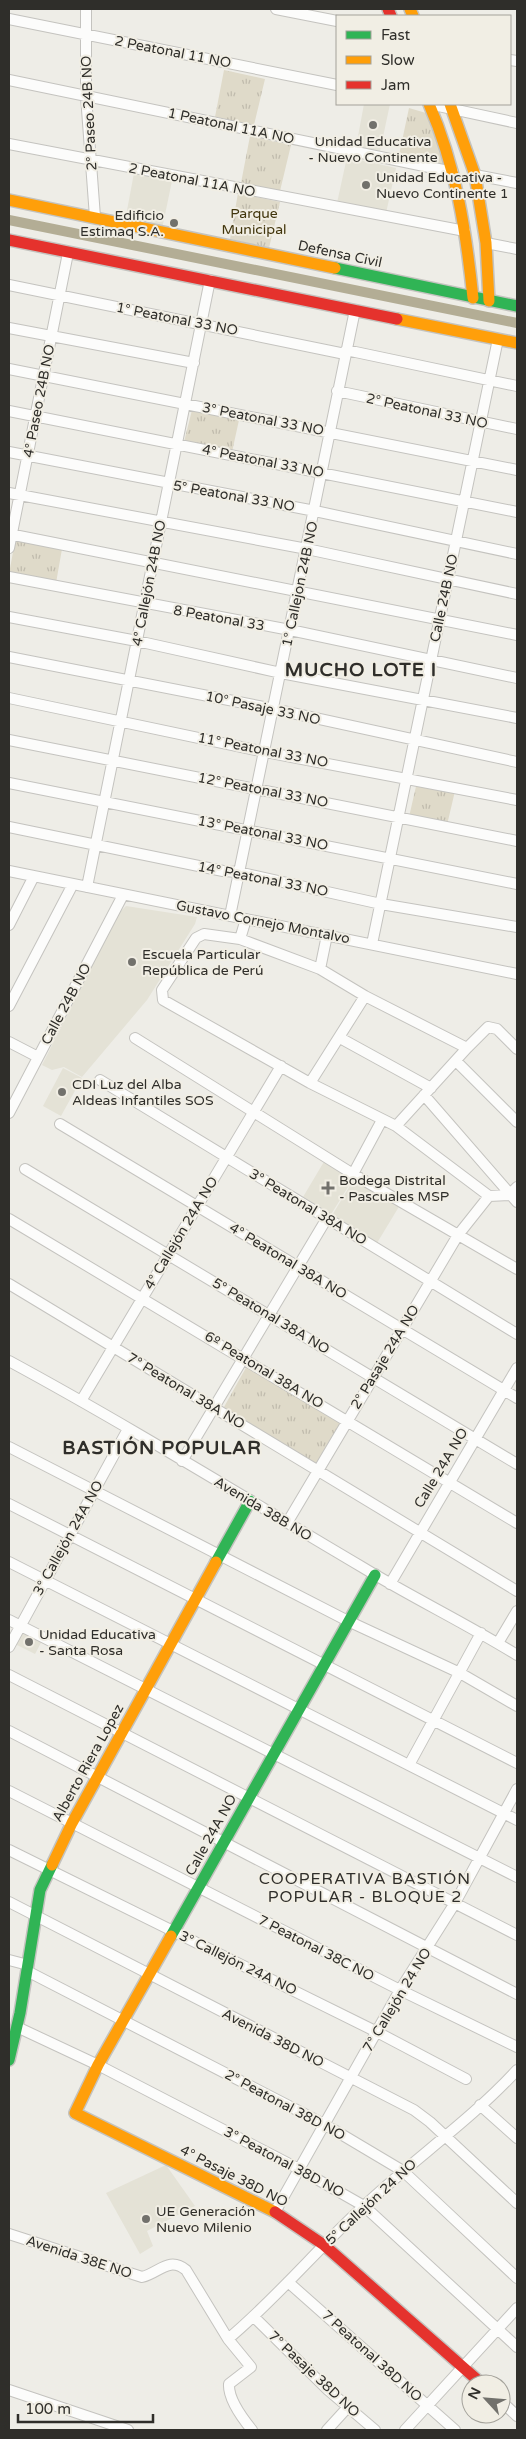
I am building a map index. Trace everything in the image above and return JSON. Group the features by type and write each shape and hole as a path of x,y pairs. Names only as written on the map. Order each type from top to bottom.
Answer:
{"street":[{"name":"2° Paseo 24B NO","path":"86,9 86,96 95,217"},
{"path":"276,9 336,21"},
{"name":"2 Peatonal 11 NO","path":"9,19 336,85"},
{"name":"1 Peatonal 11A NO","path":"9,80 453,172"},
{"path":"430,105 440,126 453,172 465,231 473,298"},
{"path":"432,105 453,112 517,123"},
{"path":"440,126 441,120 453,112"},
{"path":"453,112 475,175 486,243 488,301"},
{"name":"2 Peatonal 11A NO","path":"9,144 465,231"},
{"path":"475,175 517,183"},
{"name":"Defensa Civil","path":"9,200 517,306"},
{"path":"9,240 517,343"},
{"path":"486,243 517,248"},
{"name":"4° Paseo 24B NO","path":"9,548 10,534 20,495 68,253"},
{"name":"4° Callejón 24B NO","path":"87,887 210,280"},
{"name":"1° Peatonal 33 NO","path":"9,285 517,386"},
{"name":"1° Callejon 24B NO","path":"230,916 238,872 250,830 323,472 337,391 355,310"},
{"path":"9,328 194,363"},
{"name":"Calle 24B NO","path":"372,944 498,339"},
{"name":"3° Peatonal 33 NO","path":"9,369 517,470"},
{"name":"2° Peatonal 33 NO","path":"337,391 517,429"},
{"name":"4° Peatonal 33 NO","path":"9,411 517,512"},
{"name":"5° Peatonal 33 NO","path":"9,452 315,511 517,554"},
{"path":"9,492 307,550 517,594"},
{"path":"10,534 517,636"},
{"name":"8 Peatonal 33","path":"9,576 144,604 290,630 517,678"},
{"path":"9,617 137,641 281,674 517,718"},
{"name":"10° Pasaje 33 NO","path":"9,657 274,710 517,762"},
{"name":"11° Peatonal 33 NO","path":"9,698 266,752 517,800"},
{"name":"12° Peatonal 33 NO","path":"9,740 517,841"},
{"name":"13° Peatonal 33 NO","path":"9,782 517,884"},
{"name":"14° Peatonal 33 NO","path":"9,827 95,846 238,872 381,904 517,927"},
{"name":"Gustavo Cornejo Montalvo","path":"9,871 517,974"},
{"path":"9,925 34,876"},
{"path":"9,1006 73,884"},
{"name":"Calle 24B NO","path":"9,1113 123,894"},
{"path":"240,940 246,919"},
{"path":"467,1048 365,996 320,969 240,940 199,935 162,990 163,1000 310,1083 396,1126 489,1196 509,1195 517,1187"},
{"path":"320,969 328,935"},
{"path":"310,1083 365,996"},
{"path":"396,1126 488,1027 497,1029 517,1049"},
{"path":"135,1038 252,1113 517,1269"},
{"path":"340,1038 427,1091 509,1195 517,1202"},
{"path":"9,1042 38,1058"},
{"path":"456,1061 517,1122"},
{"name":"4° Callejón 24A NO","path":"81,1401 280,1066"},
{"name":"3° Peatonal 38A NO","path":"100,1080 517,1334"},
{"path":"353,1174 382,1120"},
{"name":"4° Peatonal 38A NO","path":"60,1124 517,1398"},
{"name":"5° Peatonal 38A NO","path":"25,1169 517,1464"},
{"name":"2° Pasaje 24A NO","path":"287,1523 458,1235 489,1196"},
{"name":"6º Peatonal 38A NO","path":"9,1218 517,1523"},
{"path":"182,1461 327,1218"},
{"name":"7° Peatonal 38A NO","path":"9,1284 517,1590"},
{"name":"Avenida 38B NO","path":"9,1361 128,1428 390,1584 481,1633 517,1655"},
{"name":"Calle 24A NO","path":"390,1584 517,1368"},
{"name":"3° Callejón 24A NO","path":"9,1647 128,1428"},
{"path":"9,1447 348,1621 460,1674 517,1706"},
{"name":"Alberto Riera Lopez","path":"9,2060 17,2027 14,2012 27,1968 35,1914 48,1869 72,1822 250,1501"},
{"path":"9,1504 517,1763"},
{"path":"9,1562 517,1820"},
{"name":"Calle 24A NO","path":"75,2110 98,2065 248,1797 375,1575"},
{"path":"498,1644 517,1611"},
{"path":"9,1620 517,1877"},
{"path":"409,1765 481,1633"},
{"path":"9,1675 517,1935"},
{"path":"9,1731 517,1994"},
{"name":"7° Callejón 24 NO","path":"275,2212 400,1990 455,1903 517,1789"},
{"name":"7 Peatonal 38C NO","path":"9,1791 400,1990 517,2047"},
{"name":"3° Callejón 24A NO","path":"9,1850 376,2032 466,2079"},
{"name":"Avenida 38D NO","path":"9,1902 414,2110 517,2203"},
{"name":"2° Peatonal 38D NO","path":"9,1960 324,2124 403,2171 517,2278"},
{"name":"3° Peatonal 38D NO","path":"17,2027 98,2065 299,2169 364,2206 517,2347"},
{"name":"5° Callejón 24 NO","path":"228,2338 254,2317 364,2206 496,2093 517,2070"},
{"path":"480,2105 517,2138"},
{"name":"4° Pasaje 38D NO","path":"75,2110 78,2115 275,2212 324,2245 471,2374"},
{"name":"Avenida 38E NO","path":"9,2234 142,2277 171,2264 179,2264 186,2270 228,2338 251,2367 229,2384 229,2390 242,2417 252,2430"},
{"name":"7 Peatonal 38D NO","path":"288,2282 456,2430"},
{"path":"405,2430 517,2308"},
{"name":"7° Pasaje 38D NO","path":"254,2317 348,2407 375,2430"},
{"path":"9,2390 102,2426 128,2430"},
{"path":"327,2430 348,2407"}],"shaded area":[{"name":"Unidad Educativa - Nuevo Continente","path":"364,105 390,105 380,151 356,147"},
{"name":"Unidad Educativa - Nuevo Continente 1","path":"347,157 396,168 386,213 337,203"},
{"path":"134,173 172,181 162,229 125,221"},
{"name":"Escuela Particular República de Perú","path":"126,906 197,917 195,924 147,1000 82,1077 64,1067 52,1070 42,1065 118,914"},
{"name":"CDI Luz del Alba Aldeas Infantiles SOS","path":"63,1068 82,1078 61,1116 43,1106"},
{"name":"Bodega Distrital - Pascuales MSP","path":"325,1160 353,1179 330,1216 303,1197"},
{"path":"354,1179 400,1205 377,1243 331,1217"},
{"name":"Unidad Educativa - Santa Rosa","path":"23,1629 43,1639 35,1654 15,1644"},
{"name":"UE Generación Nuevo Milenio","path":"166,2165 195,2206 147,2231 153,2246 140,2254 106,2193"}],"green space":[{"path":"224,70 265,79 254,125 215,117"},
{"path":"409,108 426,113 445,165 399,155"},
{"name":"Parque Municipal","path":"250,136 291,145 280,191 241,183"},
{"name":"Parque Municipal","path":"238,193 280,202 269,248 230,239"},
{"path":"192,410 239,420 232,452 184,442"},
{"path":"15,541 62,549 56,583 9,574"},
{"path":"417,782 455,791 447,825 409,817"},
{"path":"248,1364 343,1421 316,1465 224,1407"}],"waterway":[{"path":"9,220 517,323"}],"traffic: fast":[{"path":"335,268 517,306"},
{"path":"216,1562 250,1501"},
{"path":"171,1936 375,1575"},
{"path":"9,2060 20,2013 40,1890 52,1865"}],"traffic: slow":[{"path":"410,9 413,15"},
{"path":"429,105 453,175 467,248 473,298"},
{"path":"450,105 475,175 486,243 489,301"},
{"path":"9,200 335,268"},
{"path":"397,319 517,343"},
{"path":"52,1865 72,1823 216,1562"},
{"path":"171,1936 98,2065 75,2113 275,2212"}],"traffic: jam":[{"path":"388,9 391,15"},
{"path":"9,240 397,319"},
{"path":"275,2212 324,2245 471,2374"}],"place":[{"name":"Unidad Educativa - Nuevo Continente","path":"373,125"},
{"name":"Unidad Educativa - Nuevo Continente 1","path":"366,185"},
{"name":"Edificio Estimaq S.A.","path":"174,223"},
{"name":"Escuela Particular República de Perú","path":"132,962"},
{"name":"CDI Luz del Alba Aldeas Infantiles SOS","path":"62,1092"},
{"name":"Bodega Distrital - Pascuales MSP","path":"328,1188"},
{"name":"Unidad Educativa - Santa Rosa","path":"29,1642"},
{"name":"UE Generación Nuevo Milenio","path":"146,2219"}],"district":[{"name":"MUCHO LOTE I","path":"361,670"},
{"name":"BASTIÓN POPULAR","path":"162,1448"},
{"name":"COOPERATIVA BASTIÓN POPULAR - BLOQUE 2","path":"365,1888"}]}
